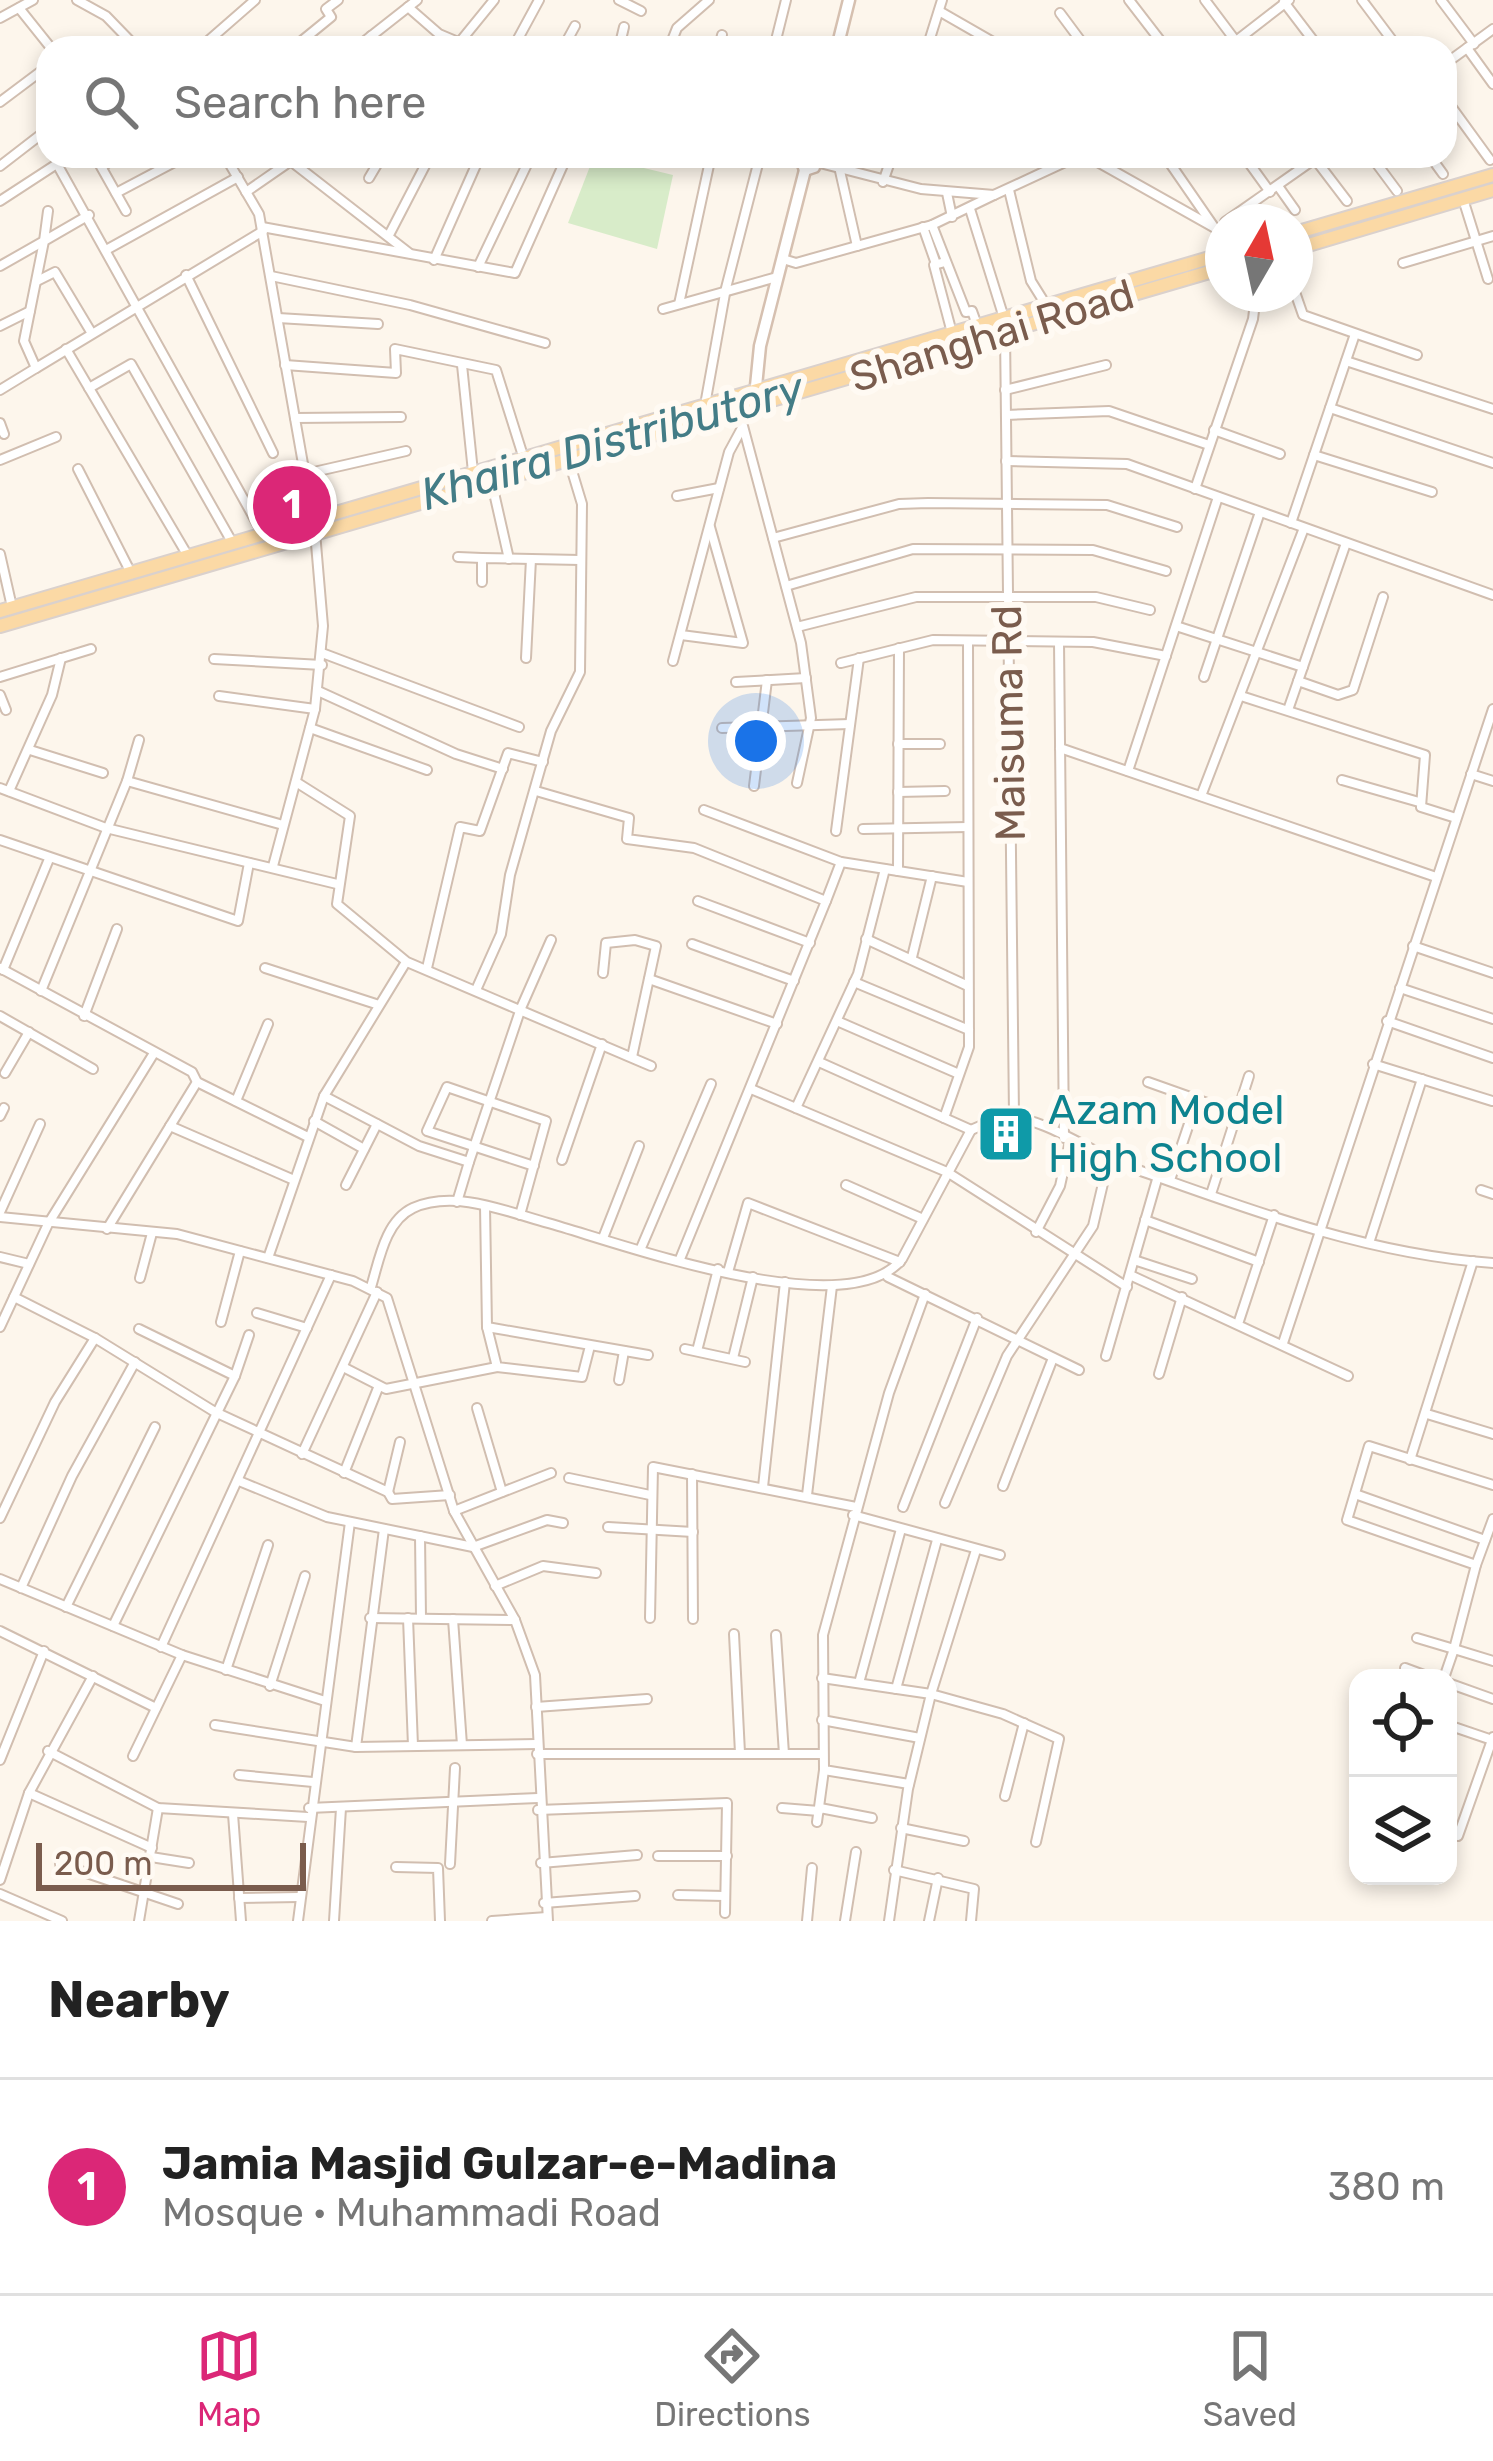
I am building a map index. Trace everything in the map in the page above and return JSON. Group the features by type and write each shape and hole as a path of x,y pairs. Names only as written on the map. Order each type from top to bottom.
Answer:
{"main road":[{"path":"1313,235 1492,168"},
{"path":"1313,236 1493,190"},
{"name":"Shanghai Road","path":"6,609 263,535 314,529 492,484 739,411 755,398 977,325 1004,324 1046,304 1205,259"},
{"name":"Shanghai Road","path":"0,626 705,405 755,398 1004,324 1205,273"}],"street":[{"path":"0,18 33,0"},
{"path":"77,0 106,16 125,36"},
{"path":"214,36 255,0"},
{"path":"308,36 331,17 326,9 338,0"},
{"path":"371,36 417,0"},
{"path":"466,36 494,0"},
{"path":"520,36 539,0"},
{"path":"620,0 641,11"},
{"path":"674,36 709,0"},
{"path":"777,36 786,0"},
{"path":"840,36 849,0"},
{"path":"931,36 943,0"},
{"path":"1129,0 1157,36"},
{"path":"1205,0 1228,36"},
{"path":"1362,0 1389,36"},
{"path":"1441,0 1493,84"},
{"path":"1245,36 1285,1 1310,36"},
{"path":"408,7 426,26 446,36"},
{"path":"19,8 41,36"},
{"path":"939,11 983,36"},
{"path":"1060,13 1077,36"},
{"path":"570,36 575,26"},
{"path":"622,36 624,27"},
{"path":"1457,55 1493,29"},
{"path":"0,102 36,75"},
{"path":"1457,116 1492,168"},
{"path":"0,166 36,138"},
{"path":"0,201 52,168"},
{"path":"60,168 263,535"},
{"path":"103,168 127,211"},
{"path":"116,193 163,168"},
{"path":"233,168 262,229 272,276 314,529 322,652 315,709 273,866"},
{"path":"246,192 282,168"},
{"path":"306,168 412,256"},
{"path":"369,178 375,168"},
{"path":"389,236 424,168"},
{"path":"434,260 476,168"},
{"path":"478,267 525,168"},
{"path":"0,390 262,229 515,273 561,168"},
{"path":"679,304 708,168"},
{"path":"705,405 726,287 757,168"},
{"path":"755,398 777,278 805,168"},
{"path":"830,168 947,193 994,195"},
{"path":"884,182 888,168"},
{"path":"783,259 796,263 928,226 1054,168"},
{"path":"1111,168 1205,216"},
{"path":"1175,168 1205,205"},
{"path":"1255,168 1290,204"},
{"path":"1251,204 1303,168"},
{"path":"1324,168 1347,201"},
{"path":"1380,168 1396,191"},
{"path":"1439,168 1443,174"},
{"path":"840,171 856,246"},
{"path":"106,250 238,177"},
{"path":"1010,190 1031,281 1046,304"},
{"path":"947,193 952,217"},
{"path":"1463,199 1488,279"},
{"name":"Maisuma Rd","path":"970,209 1004,324 1014,1116"},
{"path":"36,368 24,340 48,211"},
{"path":"0,266 89,215"},
{"path":"928,226 941,263 952,333"},
{"path":"1403,263 1493,236"},
{"path":"941,263 950,262 966,312"},
{"path":"36,281 55,272 91,332"},
{"path":"186,275 273,452"},
{"path":"272,276 410,305 545,343"},
{"path":"663,309 726,287 777,278"},
{"path":"950,315 972,310 977,325"},
{"path":"0,326 30,311"},
{"path":"1195,489 1254,312"},
{"path":"1302,312 1418,355"},
{"path":"278,318 378,324"},
{"path":"1291,523 1355,334"},
{"path":"66,349 188,556"},
{"path":"285,364 396,373 395,350 496,370 524,459"},
{"path":"1346,361 1493,410"},
{"path":"89,388 131,364 233,543"},
{"path":"1005,391 1106,364"},
{"path":"462,365 473,474"},
{"path":"1330,408 1493,463"},
{"path":"739,411 797,627 806,678 810,725 796,783"},
{"path":"1006,415 1109,411 1209,445"},
{"path":"295,418 401,417"},
{"path":"0,423 4,434"},
{"path":"673,661 719,488 743,427"},
{"path":"1214,430 1280,454"},
{"path":"0,460 56,437"},
{"path":"305,474 406,451"},
{"path":"1314,455 1432,492"},
{"path":"476,990 501,934 510,875 565,695 580,672 582,504 569,461"},
{"path":"1006,461 1127,464 1493,596"},
{"path":"78,469 131,573"},
{"path":"492,484 509,559"},
{"path":"677,496 719,488"},
{"path":"1128,771 1218,497"},
{"path":"773,538 899,504 1107,505 1177,527"},
{"path":"1204,677 1260,512"},
{"path":"680,635 743,643 709,526"},
{"path":"1202,796 1304,528"},
{"path":"1288,710 1346,543"},
{"path":"786,586 913,549 1093,550 1166,571"},
{"path":"0,554 6,609"},
{"path":"458,557 580,560"},
{"path":"482,558 482,582"},
{"path":"526,658 531,559"},
{"path":"797,627 916,596 1096,597 1150,610"},
{"path":"1298,681 1338,695 1353,690 1382,597"},
{"path":"1176,626 1303,667"},
{"path":"841,663 933,640 1113,644 1166,656"},
{"path":"944,1118 969,1030 968,641"},
{"path":"1036,1232 1060,1186 1067,1140 1059,642"},
{"path":"898,871 899,648"},
{"path":"0,677 91,649"},
{"path":"322,652 519,727"},
{"path":"61,658 30,750 4,790 106,828 337,884"},
{"path":"214,658 322,665"},
{"path":"836,831 860,658"},
{"path":"736,682 806,678"},
{"path":"754,786 767,680"},
{"path":"318,692 456,754 503,769"},
{"path":"0,695 6,710"},
{"path":"219,696 315,709"},
{"path":"1241,696 1425,755 1421,807 1456,818"},
{"path":"1283,1343 1317,1228 1493,709"},
{"path":"722,728 850,724"},
{"path":"310,728 427,770"},
{"path":"41,991 127,781 139,740"},
{"path":"898,744 940,744"},
{"path":"1060,748 1436,877"},
{"path":"30,750 104,773"},
{"path":"427,968 460,827 480,831 508,753 543,763"},
{"path":"1471,774 1493,782"},
{"path":"1342,780 1419,802"},
{"path":"127,781 283,825"},
{"path":"296,782 350,817 337,904 407,962 651,1066"},
{"path":"536,791 629,818 627,839 694,848 826,901"},
{"path":"898,792 945,791"},
{"path":"704,810 842,862 968,882"},
{"path":"863,829 968,827"},
{"path":"0,840 238,921 249,863"},
{"path":"49,859 2,969 192,1072 197,1082 308,1137"},
{"path":"680,1259 842,862"},
{"path":"796,1108 854,982 885,868"},
{"path":"912,957 932,876"},
{"path":"698,901 809,943"},
{"path":"84,1016 117,929"},
{"path":"866,939 969,986"},
{"path":"457,1202 521,1008 551,940"},
{"path":"602,973 602,945 651,942 656,946 632,1058"},
{"path":"692,944 794,981"},
{"path":"1413,946 1493,973"},
{"path":"268,1258 324,1096 407,962"},
{"path":"265,968 379,1005"},
{"path":"649,979 777,1024"},
{"path":"854,982 969,1030"},
{"path":"1400,988 1493,1018"},
{"path":"0,1016 93,1069"},
{"path":"837,1021 959,1075"},
{"path":"1387,1021 1493,1058"},
{"path":"236,1101 268,1024"},
{"path":"5,1073 29,1032"},
{"path":"562,1160 602,1044"},
{"path":"0,1327 4,1307 14,1297 48,1223 154,1053"},
{"path":"819,1062 971,1130"},
{"path":"1373,1064 1492,1101"},
{"path":"1211,1194 1250,1076"},
{"path":"1369,1244 1422,1079"},
{"path":"107,1229 197,1082"},
{"path":"1148,1082 1238,1114"},
{"path":"640,1248 711,1084"},
{"path":"520,1215 534,1166 546,1121 447,1087 427,1131 534,1166"},
{"path":"751,1089 947,1172 1076,1258 1127,1286"},
{"path":"324,1096 419,1146 470,1162"},
{"path":"1170,1180 1197,1100"},
{"path":"888,1277 971,1130 986,1119 1014,1116 1109,1158 1274,1215 1369,1244 1493,1263"},
{"path":"314,1121 364,1149"},
{"path":"40,1124 0,1215 152,1233 268,1258 374,1290 395,1314 454,1510 514,1619 535,1675 538,1810 547,1919 492,1921"},
{"path":"346,1185 377,1124"},
{"path":"170,1126 294,1180"},
{"path":"603,1238 639,1146"},
{"path":"945,1503 1018,1338 1076,1258 1093,1226 1109,1158"},
{"path":"1106,1355 1158,1176"},
{"path":"846,1185 923,1219"},
{"path":"1481,1190 1493,1193"},
{"path":"302,1454 343,1367 395,1223 410,1209 457,1202 753,1277 832,1286 888,1277 1079,1370"},
{"path":"698,1351 748,1203 900,1262"},
{"path":"485,1206 488,1327 497,1367"},
{"path":"1239,1321 1274,1215"},
{"path":"1145,1220 1258,1262"},
{"path":"140,1278 152,1233"},
{"path":"221,1322 240,1251"},
{"path":"0,1257 29,1264"},
{"path":"1134,1260 1192,1279"},
{"path":"1410,1460 1473,1262"},
{"path":"161,1647 331,1275"},
{"path":"1130,1275 1239,1321 1348,1376"},
{"path":"733,1358 753,1277"},
{"path":"763,1487 785,1282"},
{"path":"807,1495 832,1286"},
{"path":"819,1814 824,1770 823,1635 855,1511 925,1294"},
{"path":"14,1297 95,1338 215,1412 398,1500 450,1496"},
{"path":"1159,1374 1182,1297"},
{"path":"257,1313 308,1328"},
{"path":"903,1507 976,1318"},
{"path":"488,1327 648,1355"},
{"path":"140,1329 236,1376"},
{"path":"112,1626 236,1376 249,1335"},
{"path":"0,1518 55,1402 95,1338"},
{"path":"343,1367 378,1388 497,1367 582,1377 590,1346"},
{"path":"685,1349 745,1362"},
{"path":"619,1381 625,1352"},
{"path":"1003,1486 1053,1358"},
{"path":"21,1588 72,1476 135,1362"},
{"path":"344,1473 378,1388"},
{"path":"476,1408 502,1492"},
{"path":"1427,1414 1493,1434"},
{"path":"66,1606 155,1427"},
{"path":"388,1492 400,1442"},
{"path":"1476,1565 1347,1520 1370,1446 1493,1485"},
{"path":"650,1618 653,1467 807,1495 901,1529 1000,1556"},
{"path":"454,1510 551,1473"},
{"path":"692,1474 693,1619"},
{"path":"569,1478 650,1495"},
{"path":"239,1481 350,1522 473,1547 548,1520 563,1522"},
{"path":"1355,1494 1485,1540"},
{"path":"1449,1669 1493,1519"},
{"path":"298,1921 350,1522"},
{"path":"608,1527 693,1532"},
{"path":"356,1747 384,1529"},
{"path":"859,1684 901,1529"},
{"path":"420,1536 421,1618"},
{"path":"896,1689 937,1540"},
{"path":"226,1670 268,1545"},
{"path":"889,1921 909,1784 931,1694 976,1550"},
{"path":"495,1586 543,1566 596,1573"},
{"path":"270,1686 305,1576"},
{"path":"0,1579 182,1655 325,1701"},
{"path":"370,1618 514,1619"},
{"path":"408,1618 412,1746"},
{"path":"453,1619 462,1745"},
{"path":"0,1631 156,1708"},
{"path":"734,1634 740,1753"},
{"path":"776,1635 784,1754"},
{"path":"1417,1638 1492,1659"},
{"path":"0,1760 44,1651"},
{"path":"133,1756 182,1655"},
{"path":"0,1880 48,1751 93,1676"},
{"path":"823,1678 931,1694 1055,1736 1060,1744 1036,1842"},
{"path":"1457,1685 1493,1699"},
{"path":"536,1707 647,1700"},
{"path":"822,1720 920,1738"},
{"path":"1005,1796 1024,1723"},
{"path":"215,1725 356,1747 822,1754"},
{"path":"1457,1728 1493,1739 1458,1836"},
{"path":"48,1751 158,1808 233,1814 538,1798"},
{"path":"449,1864 455,1768"},
{"path":"824,1770 909,1784"},
{"path":"239,1774 313,1782"},
{"path":"29,1793 152,1852 189,1863"},
{"path":"538,1810 728,1803 725,1912"},
{"path":"139,1921 158,1808"},
{"path":"334,1921 341,1808"},
{"path":"782,1808 872,1818"},
{"path":"233,1814 241,1921"},
{"path":"901,1828 964,1841"},
{"path":"845,1921 856,1852"},
{"path":"541,1863 637,1855"},
{"path":"658,1856 727,1856"},
{"path":"60,1864 144,1897 178,1904"},
{"path":"396,1867 438,1868 440,1921"},
{"path":"807,1921 812,1868"},
{"path":"894,1870 974,1889 971,1921"},
{"path":"929,1921 938,1878"},
{"path":"0,1894 62,1921"},
{"path":"678,1895 725,1896"},
{"path":"239,1898 299,1897"},
{"path":"544,1904 635,1897"}],"green space":[{"path":"589,168 644,168 673,175 657,249 568,223"}],"waterway":[{"name":"Khaira Distributory","path":"1437,198 1493,181"},
{"name":"Khaira Distributory","path":"1313,235 1399,209"},
{"name":"Khaira Distributory","path":"1092,299 1205,266"},
{"name":"Khaira Distributory","path":"632,435 1054,310"}],"place":[{"name":"Jamia Masjid Gulzar-e-Madina","path":"292,505"},
{"name":"Azam Model High School","path":"1006,1134"}]}
